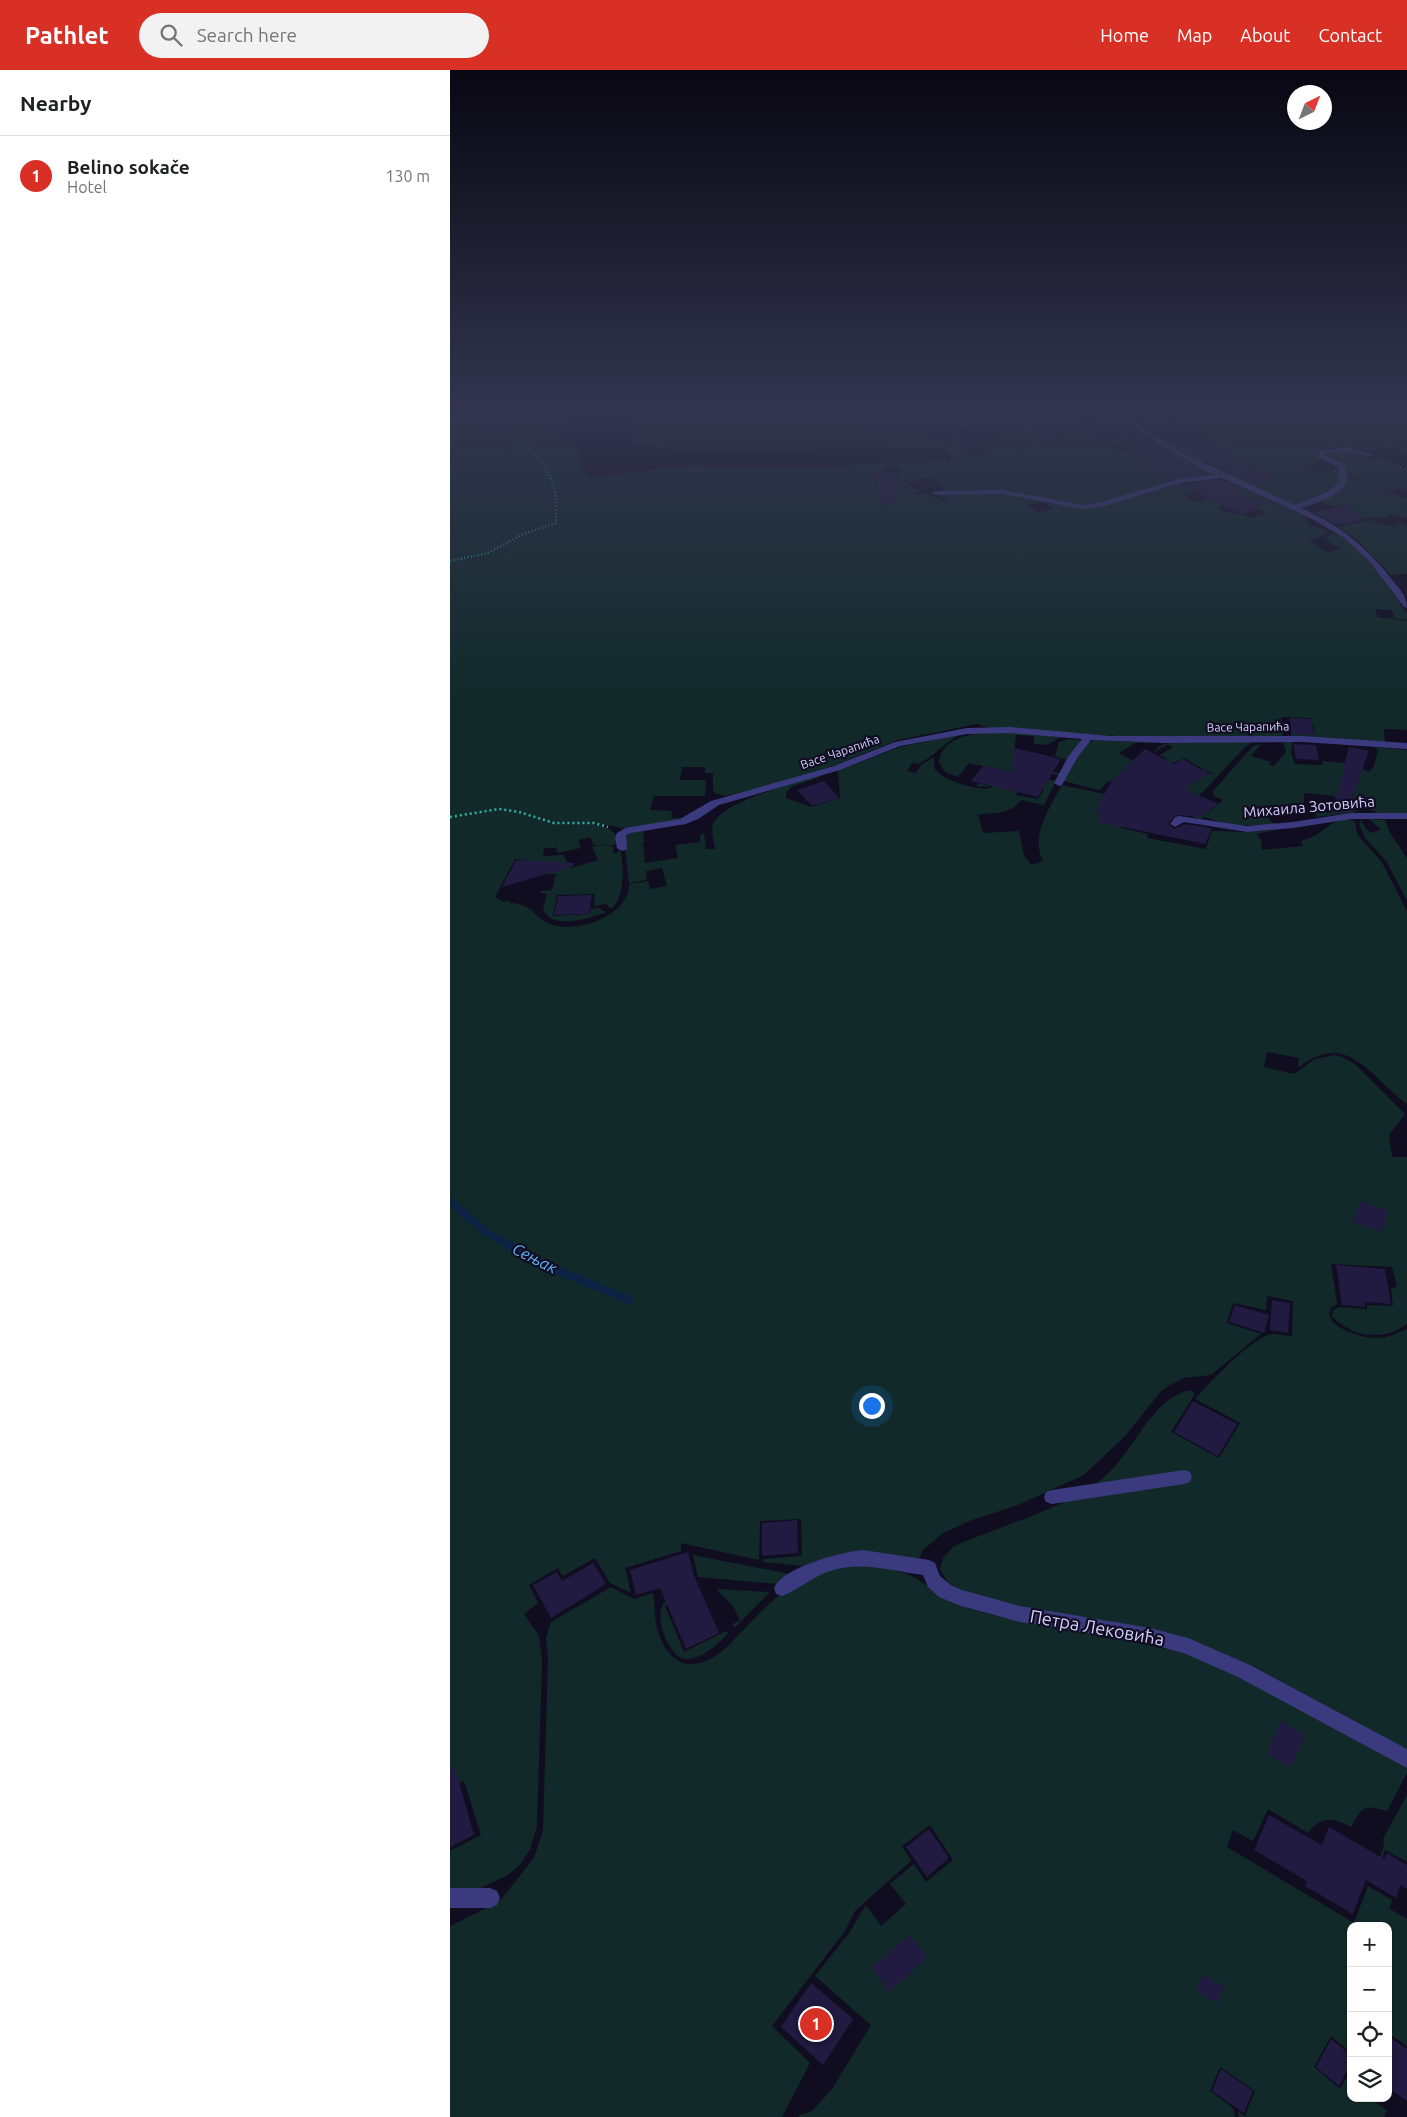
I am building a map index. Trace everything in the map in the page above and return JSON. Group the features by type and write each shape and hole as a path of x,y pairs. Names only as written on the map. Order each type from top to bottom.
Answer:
{"street":[{"path":"1294,508 1351,540 1371,558 1407,605"},
{"name":"Васе Чарапића","path":"622,833 629,830 682,822 715,803 837,768 898,744 941,734 1010,730 1090,737 1163,740 1303,739 1407,746"},
{"path":"1059,782 1073,757 1090,737"},
{"name":"Михаила Зотовића","path":"1180,821 1247,829 1352,816 1407,816"},
{"path":"622,833 620,838 622,848"},
{"path":"1052,1497 1184,1477"},
{"name":"Петра Лековића","path":"782,1588 807,1573 844,1560 874,1559 929,1568 934,1581 945,1591 960,1598 1020,1614 1150,1636 1188,1646 1244,1671 1407,1759"},
{"path":"450,1898 490,1898"}],"path":[{"path":"450,561 488,553 523,534 556,523 555,508"},
{"path":"450,817 499,809 519,812 554,824 594,823 622,833"}],"green space":[{"path":"450,508 1031,508 1038,513 1052,508 1219,508 1217,510 1253,518 1266,513 1254,508 1285,508 1302,515 1309,525 1327,530 1324,535 1309,541 1328,553 1341,549 1324,539 1333,533 1344,538 1364,556 1407,613 1407,620 1394,618 1392,610 1376,609 1377,617 1407,621 1407,730 1384,729 1385,743 1291,736 1291,733 1315,734 1311,718 1281,717 1283,736 1167,739 989,728 977,724 898,740 836,765 753,790 724,796 715,793 713,790 713,773 705,773 705,767 682,767 680,780 706,780 705,796 654,796 650,810 672,811 671,818 686,818 661,824 623,828 588,822 610,829 616,835 615,845 606,845 614,847 613,853 618,853 619,848 623,871 619,897 611,909 606,904 594,906 595,894 557,895 553,916 590,914 591,909 599,908 606,912 572,921 554,920 547,916 543,909 547,894 541,893 541,891 552,890 556,874 533,874 536,865 524,864 525,860 515,859 495,897 504,902 508,900 510,903 524,906 541,919 553,925 563,927 588,924 612,913 621,905 627,895 629,884 648,881 650,889 667,886 662,868 646,871 647,880 629,883 624,839 627,833 643,831 644,842 635,852 643,844 645,863 678,858 675,845 700,842 700,836 704,833 706,849 715,849 712,832 714,822 721,814 747,799 822,775 791,787 786,793 786,798 811,807 840,798 838,771 900,747 961,734 919,764 912,763 907,771 916,773 921,765 934,757 934,768 944,777 965,785 987,789 998,784 991,786 986,787 976,786 978,783 990,786 1002,770 969,763 958,777 945,772 939,762 945,748 956,740 972,734 991,732 1061,737 1047,745 1034,744 1034,736 1016,735 1014,753 1037,754 1030,766 1059,773 1059,775 1050,774 1047,779 1056,781 1044,805 1021,800 1007,811 978,815 983,833 1019,831 1024,855 1031,865 1043,861 1040,851 1040,832 1047,812 1062,785 1109,795 1141,806 1152,798 1138,791 1124,797 1110,793 1119,785 1134,786 1165,799 1210,773 1217,776 1208,771 1177,788 1148,776 1134,785 1109,781 1099,790 1064,781 1079,751 1089,742 1095,740 1151,743 1135,743 1119,753 1149,769 1160,764 1185,779 1204,770 1184,758 1167,766 1161,763 1167,759 1160,755 1173,747 1168,744 1154,752 1157,748 1170,743 1254,741 1245,747 1203,792 1192,799 1179,814 1164,818 1130,811 1121,828 1148,834 1147,838 1206,849 1212,831 1246,832 1277,830 1257,834 1261,840 1262,850 1303,846 1301,841 1315,836 1340,820 1350,819 1355,821 1357,834 1381,861 1407,911 1407,1104 1370,1071 1345,1055 1331,1053 1315,1057 1298,1068 1299,1058 1267,1052 1264,1067 1294,1074 1315,1059 1335,1055 1342,1057 1355,1064 1405,1114 1389,1135 1392,1157 1407,1157 1407,1324 1398,1330 1388,1333 1368,1335 1349,1329 1332,1317 1333,1310 1340,1307 1367,1309 1367,1305 1393,1306 1391,1288 1397,1287 1392,1267 1331,1264 1337,1304 1331,1308 1330,1314 1337,1326 1354,1334 1371,1338 1381,1338 1407,1329 1407,1751 1269,1677 1193,1642 1143,1629 1026,1610 970,1595 949,1583 940,1570 943,1558 953,1547 1050,1509 1086,1490 1103,1478 1124,1455 1153,1415 1164,1404 1190,1390 1195,1394 1171,1432 1219,1458 1240,1423 1195,1399 1230,1363 1260,1339 1271,1334 1292,1336 1293,1301 1267,1296 1266,1310 1233,1303 1227,1323 1261,1334 1211,1375 1183,1378 1162,1390 1125,1436 1084,1475 1018,1505 972,1520 943,1533 923,1550 917,1563 885,1556 858,1554 804,1566 763,1562 764,1559 802,1556 801,1519 760,1521 759,1560 681,1543 681,1551 625,1568 631,1593 610,1583 595,1558 563,1576 558,1568 529,1585 538,1603 524,1614 539,1636 542,1660 537,1826 530,1849 520,1865 508,1875 466,1895 450,1891 450,1851 481,1835 464,1781 450,1788","holes":["1023,783 1037,786 1036,788 1044,790 1038,799 1016,795 1018,790 1012,785 1019,789","590,837 594,845 599,845 592,847 598,860 571,868 563,855 543,856 544,848 556,848 557,853 581,848 578,840"]},
{"path":"1347,508 1407,508 1407,519 1392,514 1383,518 1371,517 1347,523 1335,525 1346,523 1356,514"},
{"path":"1370,520 1394,527 1400,523 1407,526 1407,574 1391,575 1357,539 1338,527"},
{"path":"1069,739 1083,740 1067,760 1055,756 1059,742"},
{"path":"1283,742 1292,742 1291,753 1295,764 1323,765 1322,761 1356,764 1355,766 1369,772 1374,766 1378,750 1374,747 1407,750 1407,813 1379,813 1359,805 1357,811 1352,813 1316,817 1315,812 1328,813 1329,810 1336,810 1335,796 1304,793 1304,806 1267,806 1269,820 1277,825 1231,825 1204,817 1201,820 1190,816 1191,808 1201,798 1207,798 1197,806 1210,811 1223,800 1214,796 1213,791 1253,746 1261,744 1251,756 1271,762 1269,765 1274,766 1286,752"},
{"path":"1362,819 1362,823 1370,833 1381,830 1369,819 1385,820 1390,833 1407,858 1407,901 1387,862 1365,838 1359,824"},
{"path":"693,1555 795,1575 780,1584 698,1577"},
{"path":"858,1564 896,1570 917,1579 953,1602 977,1611 1152,1646 1209,1661 1407,1765 1407,1773 1387,1811 1365,1808 1358,1814 1351,1827 1328,1820 1318,1823 1308,1833 1268,1809 1253,1841 1233,1830 1227,1847 1352,1922 1347,1922 1347,2050 1331,2036 1314,2067 1340,2089 1346,2078 1347,2102 1376,2102 1387,2111 1384,2117 1239,2117 1238,2111 1245,2116 1255,2091 1220,2067 1210,2091 1233,2108 1235,2117 798,2117 812,2111 832,2089 871,2025 815,1976 849,1933 866,1905 881,1926 906,1904 890,1884 914,1864 926,1882 953,1860 930,1825 902,1846 911,1861 855,1911 845,1931 772,2026 810,2063 782,2117 450,2117 450,1926 499,1902 534,1858 543,1831 548,1658 546,1638 551,1622 611,1587 634,1599 653,1593 655,1618 658,1632 664,1645 678,1661 687,1664 697,1664 707,1661 728,1646 764,1609 786,1590 815,1575"},
{"path":"716,1589 770,1592 734,1628 733,1624 740,1620 733,1606"},
{"path":"685,1595 665,1606 684,1652 726,1631 728,1633 706,1653 691,1659 684,1659 673,1651 665,1637 661,1620 663,1605 667,1600"},
{"path":"1407,1795 1407,1862 1385,1850 1375,1876 1373,1874 1384,1846 1383,1839"},
{"path":"1368,1886 1392,1900 1390,1909 1407,1919 1407,2046 1392,2036 1392,1922 1354,1922"}],"building":[{"path":"1227,508 1257,508 1241,514"},
{"path":"1345,508 1363,519 1336,525 1314,512"},
{"path":"1289,718 1311,719 1314,735 1292,734"},
{"path":"1293,744 1316,745 1319,760 1296,759"},
{"path":"1349,747 1369,751 1347,812 1332,814"},
{"path":"1015,748 1061,759 1038,797 971,781 983,766 1011,772"},
{"path":"1145,749 1174,764 1183,759 1209,774 1185,789 1218,804 1200,817 1175,815 1168,824 1174,829 1184,824 1212,828 1205,844 1098,822 1099,812 1095,811 1112,780"},
{"path":"824,781 839,798 812,806 797,790"},
{"path":"516,860 574,863 574,866 502,887"},
{"path":"592,895 589,914 554,915 558,896"},
{"path":"1361,1201 1389,1211 1381,1232 1352,1221"},
{"path":"1336,1265 1385,1269 1391,1304 1365,1302 1365,1307 1342,1305"},
{"path":"1272,1300 1290,1303 1288,1333 1270,1330"},
{"path":"1235,1305 1269,1315 1264,1333 1229,1322"},
{"path":"1193,1401 1237,1424 1218,1456 1174,1432"},
{"path":"797,1520 798,1553 762,1556 762,1523"},
{"path":"688,1552 694,1576 719,1633 686,1649 660,1588 636,1595 630,1570"},
{"path":"593,1563 606,1584 551,1618 533,1585 557,1572 562,1581"},
{"path":"1281,1721 1305,1735 1291,1767 1267,1754"},
{"path":"455,1768 474,1835 450,1847 450,1769"},
{"path":"1269,1815 1322,1845 1329,1827 1384,1859 1387,1853 1407,1865 1407,1889 1401,1885 1396,1898 1366,1880 1353,1914 1305,1886 1307,1881 1254,1850"},
{"path":"929,1829 949,1858 927,1877 906,1847"},
{"path":"910,1935 927,1958 889,1992 872,1967"},
{"path":"1203,1974 1224,1988 1217,2004 1196,1990"},
{"path":"811,1983 853,2019 823,2065 781,2027"},
{"path":"1331,2039 1347,2052 1347,2071 1339,2086 1316,2067"},
{"path":"1392,2039 1407,2049 1407,2101 1392,2091"},
{"path":"1221,2069 1253,2091 1244,2113 1212,2091"}],"waterway":[{"name":"Сењак","path":"450,1201 487,1233 550,1267 629,1300"}],"place":[{"name":"Belino sokače","path":"816,2024"}]}
